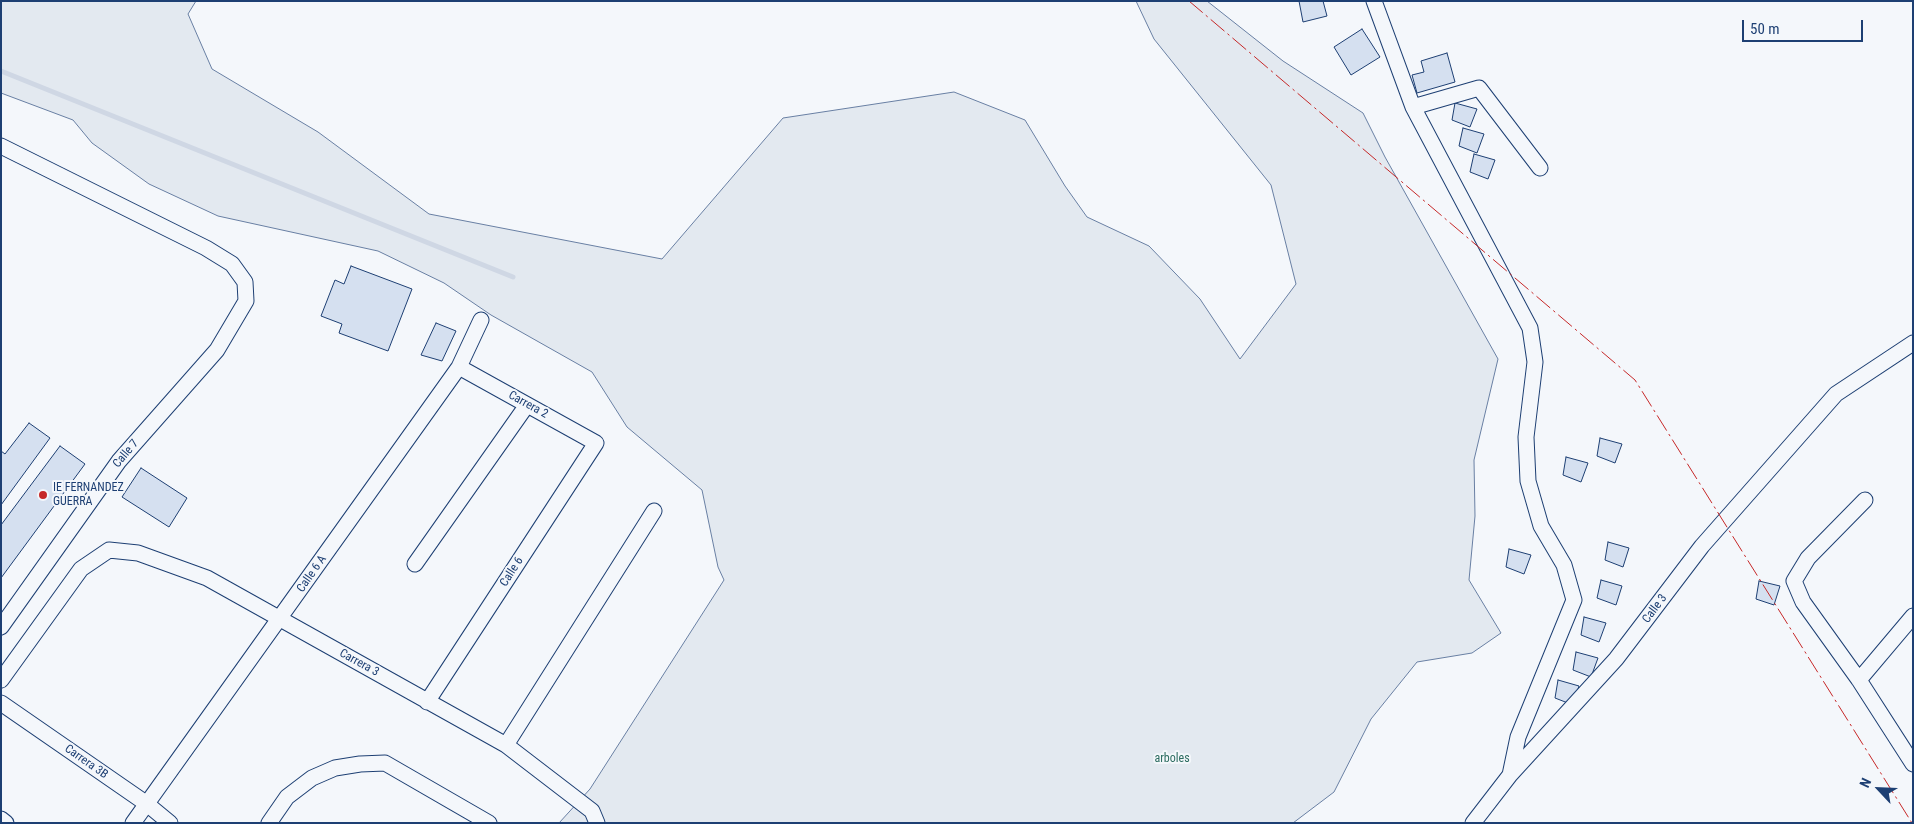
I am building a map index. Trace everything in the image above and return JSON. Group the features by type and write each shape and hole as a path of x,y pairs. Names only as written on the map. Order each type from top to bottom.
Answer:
{"street":[{"path":"1374,1 1413,107 1530,328 1535,362 1526,437 1528,481 1541,526 1564,565 1574,600 1518,737 1510,775"},
{"path":"1413,107 1479,88 1540,168"},
{"name":"Calle 7","path":"1,146 206,248 232,264 246,282 246,301 217,350 119,461 1,627"},
{"name":"Calle 6 A","path":"133,823 459,367 481,320"},
{"name":"Calle 3","path":"1473,823 1510,775 1616,659 1702,546 1836,394 1913,343"},
{"name":"Carrera 2","path":"459,367 596,443"},
{"path":"415,564 527,405"},
{"name":"Calle 6","path":"427,702 596,443"},
{"path":"1865,500 1808,558 1794,581 1803,602 1859,680 1913,764"},
{"path":"506,745 654,511"},
{"name":"Carrera 3","path":"1,680 81,569 109,550 138,553 207,578 506,745 594,817"},
{"path":"1859,680 1913,616"},
{"name":"Carrera 3B","path":"1,703 147,804 170,823"},
{"path":"269,823 287,797 312,778 335,768 385,763 489,823"},
{"path":"1,819 6,823"}],"green space":[{"name":"arboles","path":"1,1 196,1 188,14 212,69 318,132 429,214 662,259 783,118 954,92 1025,120 1065,186 1087,217 1149,246 1200,299 1240,359 1296,284 1271,185 1154,39 1136,1 1207,1 1283,61 1363,113 1385,157 1498,359 1474,460 1475,516 1469,580 1501,633 1472,653 1417,662 1371,719 1334,792 1293,823 559,823 590,789 724,580 718,567 702,490 627,427 592,372 491,315 444,283 378,251 218,216 149,184 92,143 73,120 1,93"}],"building":[{"path":"1299,1 1323,1 1327,16 1303,22"},
{"path":"1362,29 1380,57 1351,75 1334,47"},
{"path":"1447,53 1455,82 1417,93 1412,75 1424,72 1421,61"},
{"path":"1455,103 1477,109 1470,127 1452,120"},
{"path":"1463,128 1484,134 1477,153 1459,146"},
{"path":"1474,154 1495,160 1488,179 1470,172"},
{"path":"351,266 412,289 388,351 339,333 342,324 321,316 335,280 344,284"},
{"path":"436,323 456,331 442,361 421,355"},
{"name":"IE FERNANDEZ GUERRA","path":"29,423 50,438 1,505 1,451 5,454"},
{"path":"1600,438 1622,444 1615,463 1597,456"},
{"name":"IE FERNANDEZ GUERRA","path":"60,446 85,464 1,578 1,525"},
{"path":"1566,457 1588,463 1581,482 1563,475"},
{"path":"141,468 187,498 169,527 122,497"},
{"path":"1608,542 1629,548 1623,567 1605,560"},
{"path":"1509,549 1531,555 1524,574 1506,567"},
{"path":"1601,580 1622,586 1616,605 1597,598"},
{"path":"1759,581 1780,586 1774,605 1756,599"},
{"path":"1584,617 1606,623 1599,642 1581,635"},
{"path":"1576,652 1598,658 1591,677 1573,670"},
{"path":"1558,680 1579,686 1573,705 1555,698"}],"waterway":[{"path":"1,71 513,277"}],"power":[{"path":"1189,1 1635,380 1912,823"}],"place":[{"name":"IE FERNANDEZ GUERRA","path":"43,495"}]}
